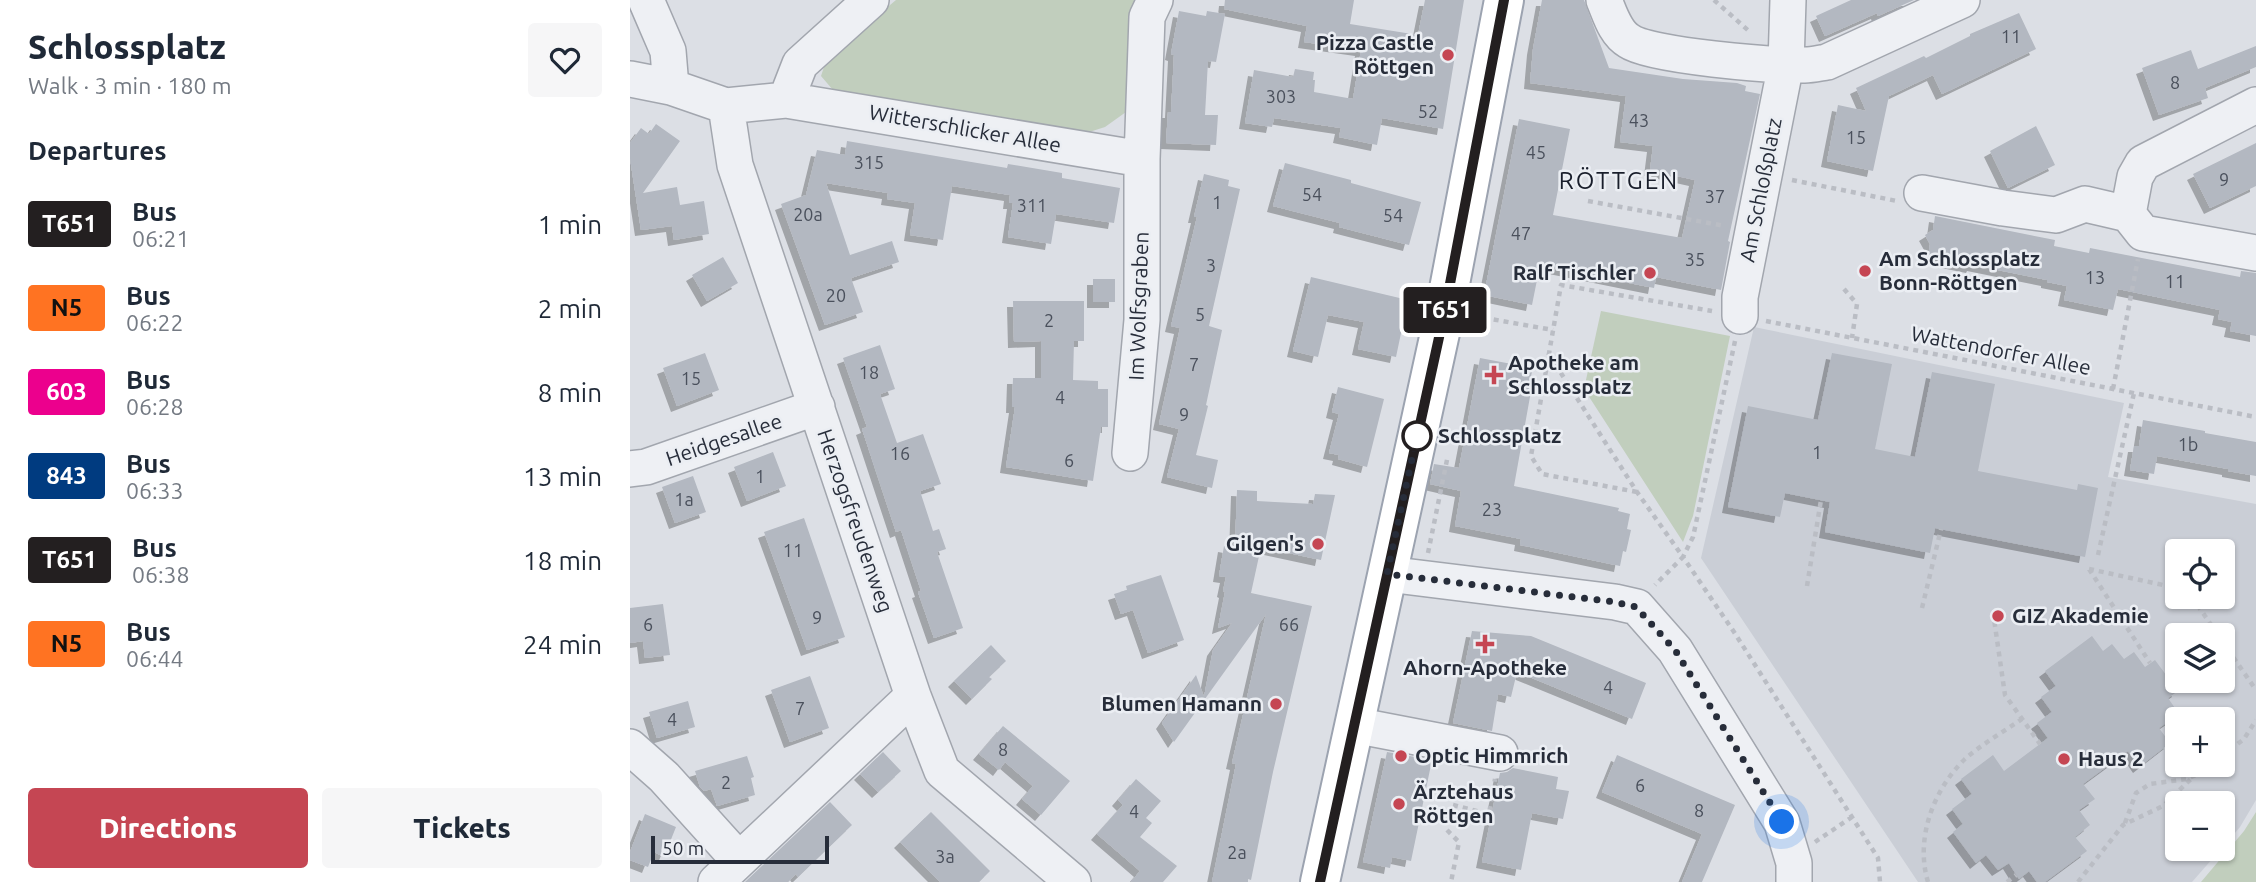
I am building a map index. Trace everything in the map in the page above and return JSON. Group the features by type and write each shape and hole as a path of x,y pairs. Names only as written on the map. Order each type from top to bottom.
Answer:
{"main road":[{"path":"1320,882 1445,310 1504,0"}],"street":[{"path":"646,0 668,51 671,87"},
{"path":"786,100 800,64 871,0"},
{"path":"1142,159 1147,17 1155,0"},
{"path":"1604,0 1615,26 1627,41 1647,49 1753,63 1805,65 1826,62 1962,0"},
{"name":"Am Schloßplatz","path":"1740,316 1740,296 1786,64 1788,0"},
{"name":"Witterschlicker Allee","path":"630,79 671,87 726,106 786,100 1142,159"},
{"path":"2135,224 2135,177 2143,163 2256,105"},
{"name":"Herzogsfreudenweg","path":"726,106 735,165 913,696 942,771 1050,875"},
{"name":"Im Wolfsgraben","path":"1130,453 1142,320 1142,159"},
{"path":"1922,193 2056,215 2085,204 2135,177"},
{"path":"2085,204 2135,224 2256,253"},
{"name":"Heidgesallee","path":"630,469 646,467 817,407"},
{"path":"1387,574 1615,602 1636,607 1675,650 1782,822 1794,863 1794,882"},
{"path":"630,747 664,777 728,871 913,696"},
{"path":"1354,726 1500,753"}],"path":[{"path":"1714,0 1750,33"},
{"path":"1720,0 1723,8"},
{"path":"1764,175 1917,205 1922,193"},
{"path":"1588,201 1753,231"},
{"path":"2113,389 2135,224"},
{"path":"1636,607 1684,557 1693,537 1740,316 1561,285 1531,456 1542,474 1637,492"},
{"path":"1844,289 1857,304 1852,338"},
{"path":"1474,316 1553,330"},
{"name":"Wattendorfer Allee","path":"1740,316 2256,418"},
{"path":"1549,354 1637,492 1734,632 1878,858 1880,882"},
{"path":"2098,555 2134,393"},
{"path":"1807,586 1821,500"},
{"path":"1922,608 1941,529"},
{"path":"2150,663 2089,569 2165,585"},
{"path":"1993,612 2005,695 2040,744"},
{"path":"2235,660 2256,690"},
{"path":"1928,882 1922,854 1924,833 1937,798 1963,761 2022,719"},
{"path":"2235,746 2244,739 2256,720"},
{"path":"1453,805 1489,814 1500,753"},
{"path":"2078,882 2124,824 2136,793 2150,783 2192,777"},
{"path":"2124,824 2163,806 2193,777"},
{"path":"1447,830 1459,842 1451,882"},
{"path":"2007,882 2016,875"}],"shaded area":[{"name":"GIZ Akademie","path":"1754,327 2124,403 2108,477 2256,504 2256,800 2235,833 2235,791 2165,791 2165,861 2210,861 2192,882 1918,882 1701,558"}],"green space":[{"path":"896,0 1136,0 1126,112 1105,127 1083,134 833,90 821,76 827,58"},
{"name":"Schlossplatz","path":"1601,311 1730,336 1693,516 1683,542 1584,389"},
{"path":"2256,812 2256,882 2201,882 2219,861 2235,861 2235,842"}],"building":[{"path":"1225,0 1354,0 1350,24 1418,35 1425,0 1464,0 1443,129 1382,118 1377,145 1339,137 1341,128 1274,118 1272,127 1245,123 1254,70 1293,77 1295,69 1314,72 1314,92 1353,99 1361,50 1304,42 1307,26 1224,9"},
{"path":"1542,0 1584,0 1609,68 1683,79 1737,83 1746,86 1745,91 1760,94 1728,241 1730,242 1721,290 1656,277 1654,288 1540,265 1532,305 1484,295 1519,119 1570,129 1553,215 1682,238 1695,180 1650,170 1653,146 1620,142 1626,96 1530,83"},
{"path":"1851,0 1914,0 1825,36 1816,16"},
{"path":"1179,11 1206,16 1207,11 1225,14 1216,62 1208,61 1205,115 1218,115 1216,145 1166,143 1168,112 1171,112 1174,55 1171,54"},
{"path":"2019,13 2036,49 1942,94 1933,75 1889,96 1873,171 1827,161 1838,105 1866,111 1856,88"},
{"path":"2256,46 2256,67 2205,88 2208,98 2159,115 2142,68 2191,50 2198,69"},
{"path":"656,124 680,141 643,193 677,187 680,205 704,201 709,234 674,240 672,226 641,230 630,143 641,128 649,134"},
{"path":"2036,126 2055,165 2008,188 1990,151"},
{"path":"847,141 1007,168 1008,164 1062,173 1062,178 1120,188 1114,223 1056,214 1051,244 1008,237 1013,203 1009,203 1010,195 952,186 943,240 910,235 915,203 887,199 888,193 826,183 850,255 892,241 899,262 851,278 863,312 825,325 781,204 806,195 817,150 845,155"},
{"path":"2256,143 2256,186 2210,208 2193,174"},
{"path":"1285,163 1421,202 1409,245 1339,227 1340,223 1273,206"},
{"path":"1204,174 1229,180 1228,186 1240,189 1209,326 1222,330 1196,455 1218,460 1212,488 1167,477 1179,429 1159,424 1180,328 1171,326 1197,217 1194,217"},
{"path":"1935,216 2055,240 2054,246 2089,253 2090,248 2240,277 2241,271 2256,273 2256,336 2230,331 2232,322 2218,319 2220,310 2118,289 2113,310 2064,300 2067,286 2047,280 1928,258 1930,244 1925,235 1933,230"},
{"path":"723,257 738,283 707,301 692,275"},
{"path":"1311,277 1408,300 1396,357 1358,349 1364,322 1328,315 1318,357 1293,351"},
{"path":"1093,279 1115,279 1115,302 1093,302"},
{"path":"1013,301 1084,301 1084,341 1074,341 1073,380 1098,381 1098,389 1108,389 1108,427 1101,427 1093,481 1006,467 1015,407 1012,407 1013,378 1041,378 1041,341 1014,342"},
{"path":"880,345 895,389 880,394 897,443 923,434 941,484 920,491 933,531 939,529 946,549 937,552 963,628 934,638 901,530 896,532 862,429 867,427 843,358"},
{"path":"705,353 719,390 677,406 663,368"},
{"path":"1832,353 1892,364 1875,449 1915,457 1932,372 1995,384 1978,471 2077,490 2078,484 2098,488 2085,557 1935,528 1930,553 1825,532 1830,502 1785,493 1780,517 1728,507 1748,406 1818,420"},
{"path":"1480,358 1533,368 1514,486 1619,508 1618,511 1630,514 1627,529 1631,530 1620,566 1520,545 1521,539 1455,526 1461,491 1430,484 1434,464 1459,468"},
{"path":"1338,387 1384,399 1367,467 1338,459 1339,455 1329,453 1339,414 1332,412"},
{"path":"2143,420 2256,442 2256,476 2157,456 2154,474 2130,470 2134,446 2139,446"},
{"path":"773,452 786,486 747,501 734,467"},
{"path":"693,476 706,512 675,523 662,487"},
{"path":"1237,490 1257,491 1257,501 1313,504 1315,494 1335,495 1321,560 1261,547 1251,593 1312,606 1251,880 1212,882 1236,764 1232,763 1266,614 1174,742 1162,723 1196,675 1204,697 1213,650 1232,623 1218,628 1226,577 1219,576 1224,546 1235,548"},
{"path":"804,518 845,637 807,650 764,532"},
{"path":"1161,575 1184,640 1148,653 1133,610 1121,614 1114,594 1127,590 1126,586"},
{"path":"663,604 670,655 645,658 643,641 630,643 630,608"},
{"path":"1472,631 1531,636 1646,683 1632,719 1517,672 1511,697 1498,694 1492,731 1453,723"},
{"name":"Haus 2","path":"2092,636 2103,651 2112,644 2124,659 2134,652 2145,667 2155,660 2165,673 2165,693 2175,693 2168,698 2174,707 2165,707 2165,724 2159,728 2165,736 2165,747 2139,767 2128,751 2083,784 2095,799 2079,810 2090,825 2075,837 2087,851 2045,882 2037,882 2029,871 2019,879 2009,863 1998,870 1986,855 1976,863 1953,832 1963,824 1952,809 1972,794 1961,779 1993,755 2004,771 2048,738 2037,723 2052,712 2041,697 2056,686 2045,671"},
{"path":"991,645 1006,661 972,699 954,681"},
{"path":"810,676 829,728 790,742 771,690"},
{"path":"688,701 695,727 657,738 649,712"},
{"path":"1003,726 1070,781 1041,815 1022,799 1033,786 1005,762 999,770 979,754"},
{"path":"883,752 901,771 878,792 860,774"},
{"name":"Ärztehaus Röttgen","path":"1387,752 1432,760 1411,861 1392,857 1390,868 1363,862"},
{"path":"1617,755 1735,805 1702,882 1682,882 1702,834 1602,792"},
{"path":"747,756 754,777 751,778 755,795 717,806 711,789 704,791 700,787 695,771"},
{"path":"1513,768 1558,777 1556,789 1569,791 1563,819 1532,813 1521,870 1482,862 1500,773"},
{"path":"1136,779 1161,801 1146,818 1152,823 1140,837 1177,866 1163,882 1131,882 1140,871 1097,834 1123,805 1118,800"},
{"path":"830,802 852,825 798,877 796,874 788,882 745,882"},
{"path":"931,812 990,871 979,882 940,882 900,842"},
{"path":"645,814 676,827 664,857 654,852 648,867 630,860 630,852"}],"bus line":[{"name":"T651","path":"1320,882 1445,310 1504,0"}],"place":[{"name":"Pizza Castle Röttgen","path":"1448,55"},
{"name":"Am Schlossplatz Bonn-Röttgen","path":"1865,271"},
{"name":"Ralf Tischler","path":"1650,273"},
{"name":"Apotheke am Schlossplatz","path":"1494,375"},
{"name":"Schlossplatz","path":"1417,436"},
{"name":"Gilgen's","path":"1318,544"},
{"name":"GIZ Akademie","path":"1998,616"},
{"name":"Ahorn-Apotheke","path":"1485,644"},
{"name":"Blumen Hamann","path":"1276,704"},
{"name":"Optic Himmrich","path":"1401,756"},
{"name":"Haus 2","path":"2064,759"},
{"name":"Ärztehaus Röttgen","path":"1399,804"}],"district":[{"name":"RÖTTGEN","path":"1619,181"}],"route":[{"path":"1417,436 1387,574 1615,602 1636,607 1675,650 1782,822"}]}
